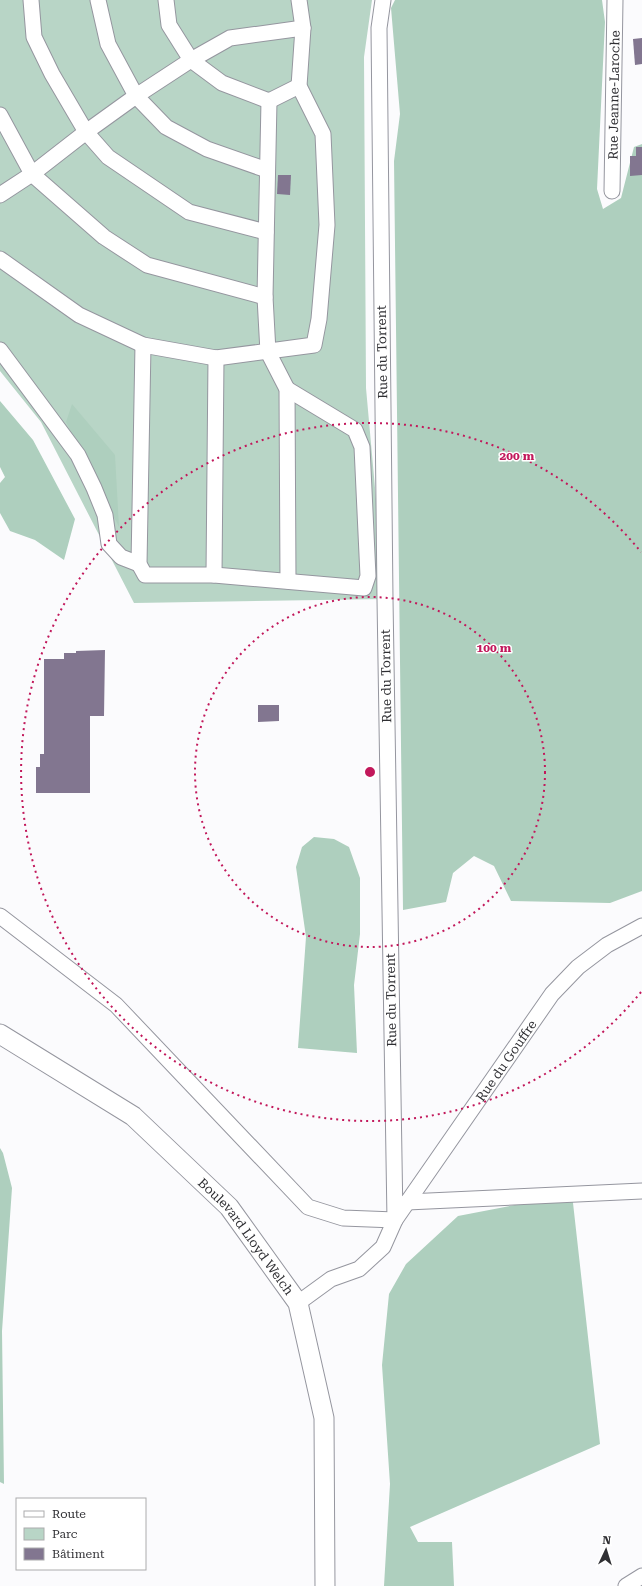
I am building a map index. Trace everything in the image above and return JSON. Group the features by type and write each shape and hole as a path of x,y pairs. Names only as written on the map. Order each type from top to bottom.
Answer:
{"main road":[{"name":"Boulevard Lloyd Welch","path":"0,1034 133,1116 229,1207 298,1303 324,1418 325,1586"}],"street":[{"path":"31,0 34,38 52,74 86,132 108,157 189,212 266,232"},
{"path":"98,0 108,44 136,96 166,127 206,149 267,170"},
{"path":"166,0 169,25 191,60 222,82 269,101 299,86"},
{"path":"0,259 79,315 143,345 216,358 314,345 319,319 327,225 323,134 299,86 303,28 299,0"},
{"name":"Rue du Torrent","path":"298,1303 331,1279 359,1269 383,1247 395,1220 385,607 379,60 379,28 383,0"},
{"name":"Rue Jeanne-Laroche","path":"612,190 615,0"},
{"path":"0,195 32,174 86,132 136,96 191,60 230,38 303,28"},
{"path":"269,101 265,297 268,352 287,389 288,581"},
{"path":"0,115 32,174 104,237 147,265 265,297"},
{"path":"143,345 139,564 145,575 214,575 364,588 368,576 362,447 355,430 287,389"},
{"path":"0,350 78,455 105,515 109,544 121,557 139,564"},
{"path":"214,575 216,358"},
{"path":"0,916 116,1005 308,1207 343,1218 395,1220"},
{"name":"Rue du Gouffre","path":"395,1220 552,994 578,967 607,945 642,926"},
{"path":"407,1202 642,1191"},
{"path":"626,1586 642,1576"}],"green space":[{"path":"0,0 372,0 364,57 366,388 385,599 134,603 41,422 0,371"},
{"path":"395,0 602,0 605,22 597,189 603,209 621,198 634,147 642,144 642,891 610,903 511,901 494,866 474,856 453,873 446,902 403,910 394,161 400,114 391,8"},
{"path":"0,401 33,440 75,519 64,560 35,540 10,531 0,513 0,483 5,477 0,467"},
{"path":"72,404 115,455 119,527 66,422"},
{"path":"314,837 334,839 349,847 360,878 360,934 354,985 357,1053 298,1048 306,937 296,867 302,847"},
{"path":"0,1148 3,1153 12,1188 2,1331 4,1484 0,1482"},
{"path":"572,1194 600,1444 410,1527 418,1542 452,1542 454,1586 384,1586 390,1484 382,1365 389,1294 406,1264 458,1216"}],"building":[{"path":"642,38 642,64 635,65 633,39"},
{"path":"636,147 642,147 642,175 630,176 630,156 636,156"},
{"path":"278,175 291,175 290,195 277,194"},
{"path":"105,650 104,716 90,716 90,793 36,793 36,767 40,767 40,754 44,754 44,659 64,659 64,653 76,653 76,651"},
{"path":"258,705 279,705 279,721 258,722"}]}
